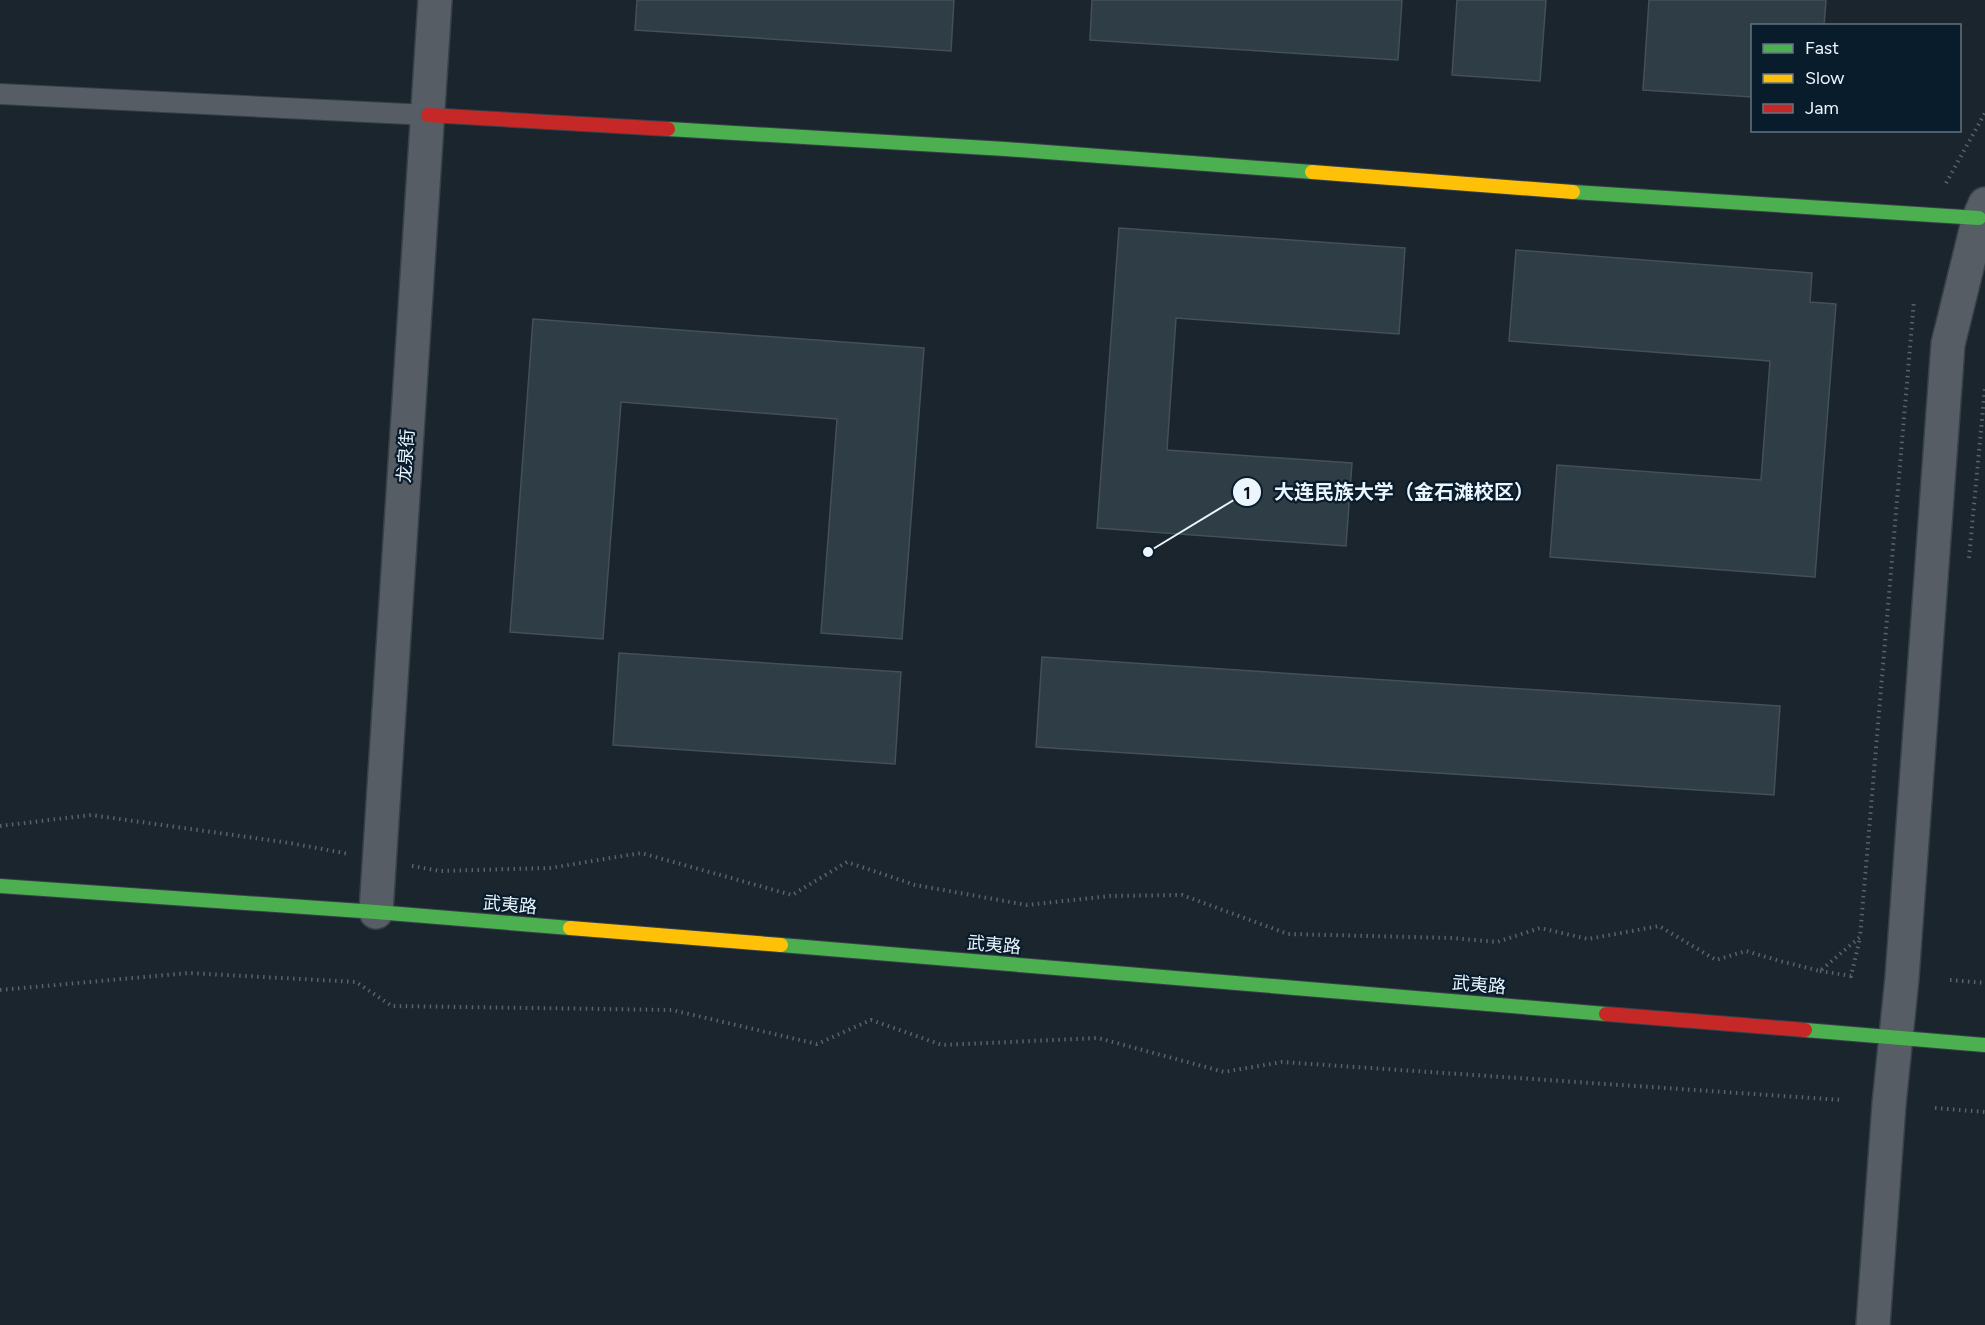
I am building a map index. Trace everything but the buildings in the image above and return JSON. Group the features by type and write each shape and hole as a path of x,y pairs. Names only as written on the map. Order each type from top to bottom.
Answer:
{"main road":[{"path":"428,115 1005,149 1591,193 1982,211"},
{"name":"武夷路","path":"0,886 376,912 1985,1045"}],"street":[{"name":"龙泉街","path":"376,912 435,0"},
{"path":"1873,1325 1948,344 1982,211"}],"lane":[{"path":"0,94 428,115"}],"path":[{"path":"1943,189 1985,113"},
{"path":"0,826 91,815 290,843 440,871 550,868 642,853 792,895 847,862 915,885 1027,905 1110,896 1182,895 1288,934 1451,938 1497,942 1540,928 1588,939 1659,926 1716,960 1746,951 1780,962 1851,976 1860,937 1914,300"},
{"path":"1820,971 1860,937"},
{"path":"0,990 189,973 356,982 392,1006 672,1010 817,1044 871,1020 942,1045 1098,1038 1224,1072 1282,1062 1842,1100"},
{"path":"1950,980 1985,982"},
{"path":"1935,1108 1985,1112"}],"traffic: fast":[{"path":"668,129 1005,149 1312,172"},
{"path":"1573,192 1979,218"},
{"path":"0,886 570,928"},
{"path":"781,945 1606,1014"},
{"path":"1805,1030 1985,1045"}],"traffic: slow":[{"path":"1312,172 1573,192"},
{"path":"570,928 781,945"}],"traffic: jam":[{"path":"428,115 668,129"},
{"path":"1606,1014 1805,1030"}],"place":[{"name":"大连民族大学（金石滩校区）","path":"1148,552"}]}
